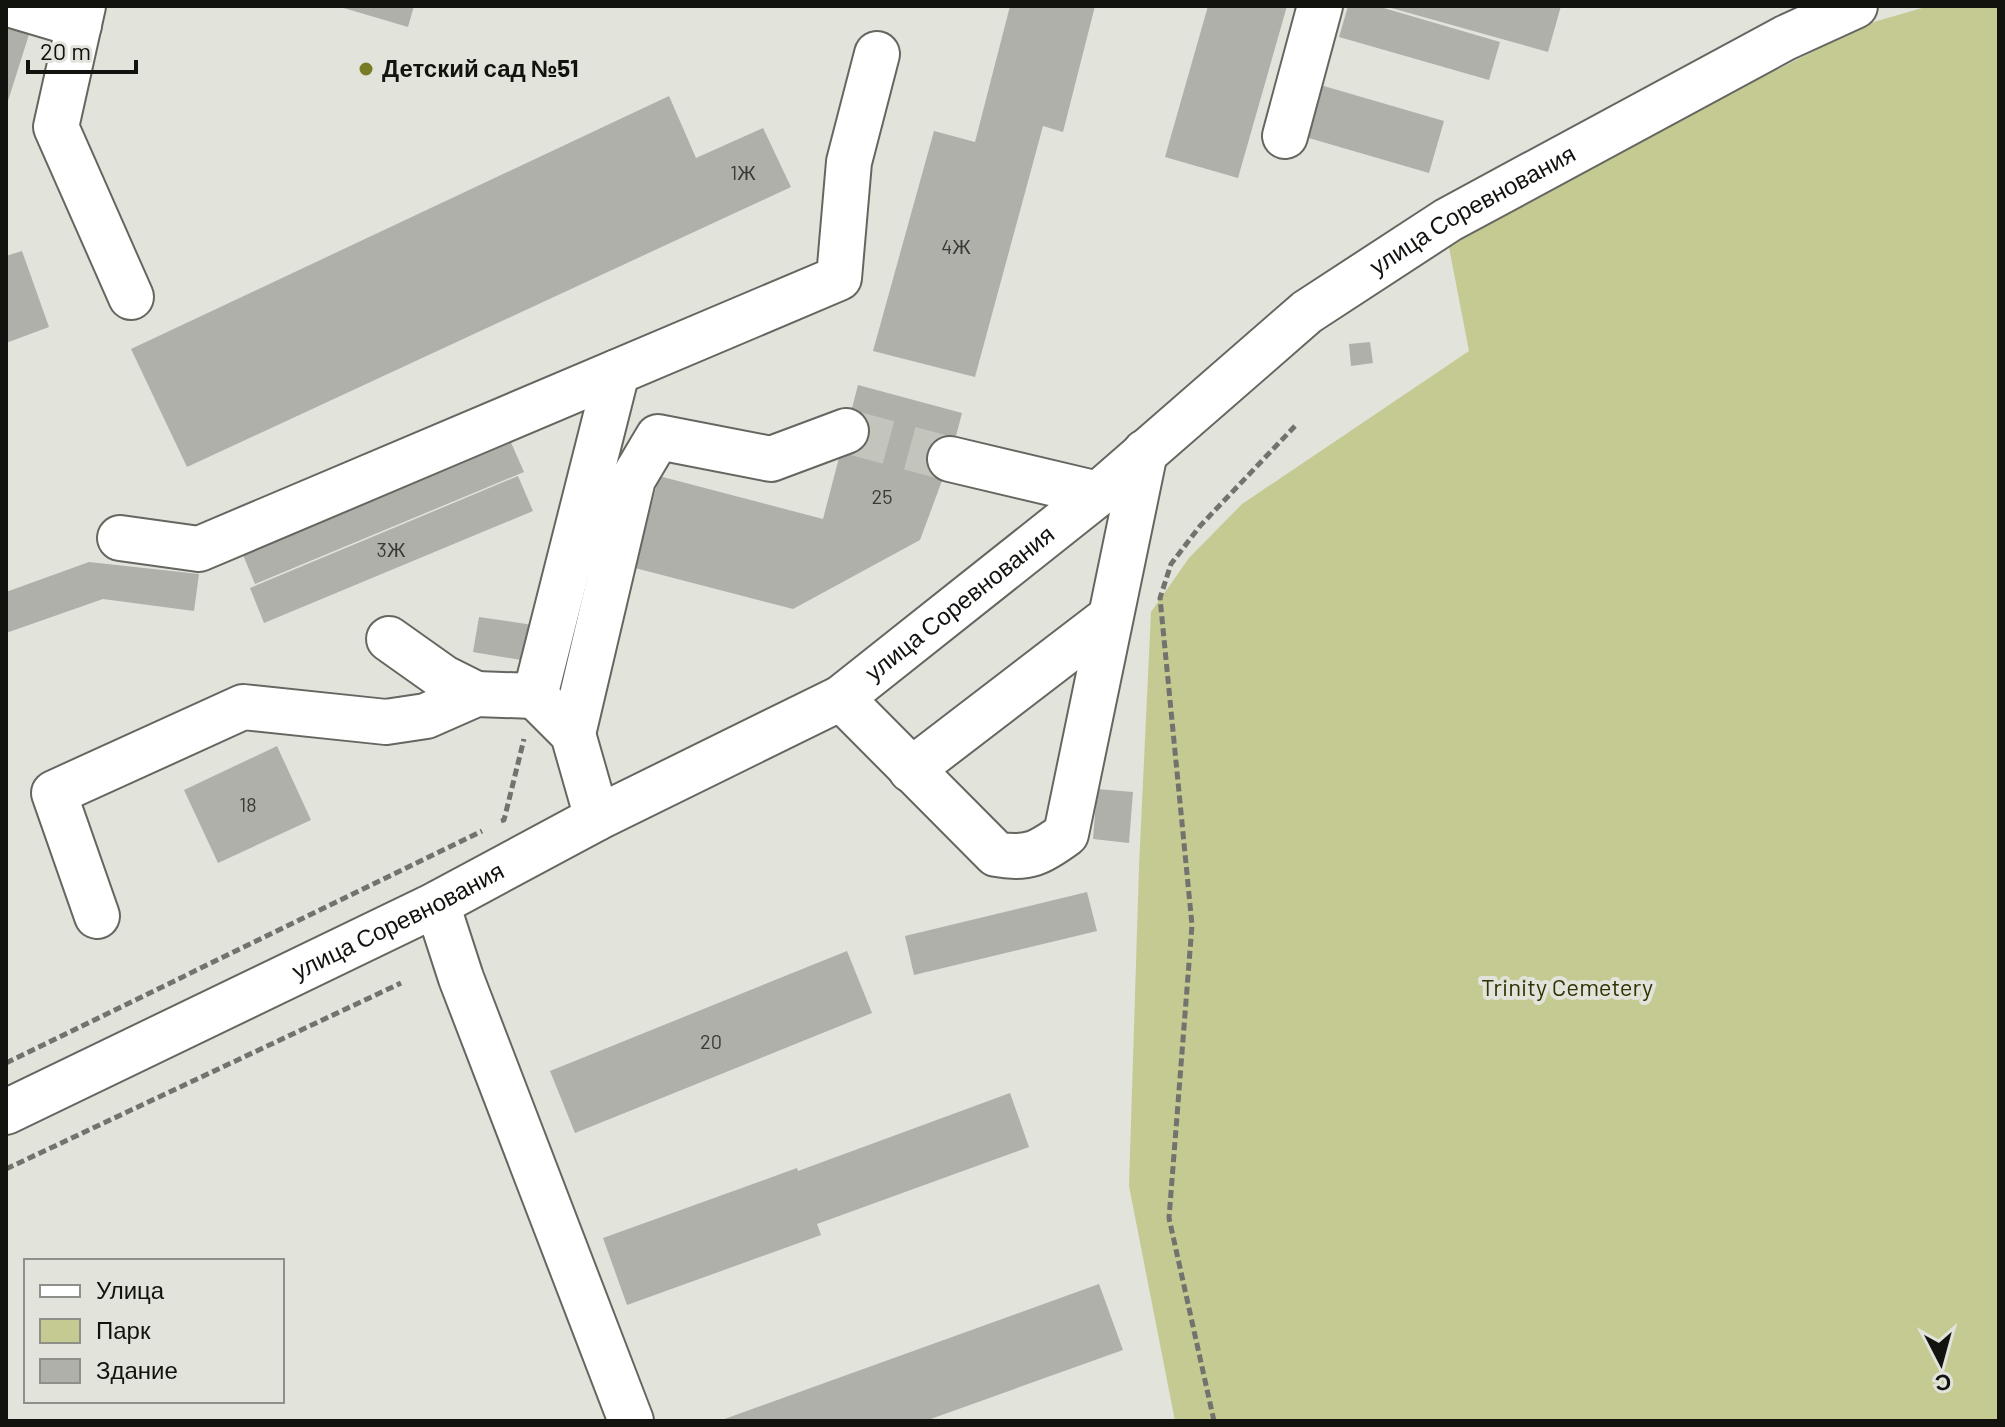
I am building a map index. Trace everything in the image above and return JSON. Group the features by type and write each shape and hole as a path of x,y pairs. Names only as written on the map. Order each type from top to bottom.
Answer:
{"street":[{"path":"15,6 81,16 56,127 131,297"},
{"path":"1285,136 1320,6"},
{"name":"улица Соревнования","path":"6,1112 437,904 597,818 841,698 1098,494 1307,312 1448,220 1785,38 1855,6"},
{"path":"120,538 199,549 839,278 849,162 877,54"},
{"path":"535,696 617,372"},
{"path":"573,734 633,479 658,437 771,459 846,431"},
{"path":"841,698 996,854 1019,858 1047,848 1066,834 1108,619 1145,452"},
{"path":"950,459 1098,494"},
{"path":"911,770 1108,619"},
{"path":"389,639 444,678 476,694 535,696 573,734 597,818"},
{"path":"97,916 54,793 243,707 386,722 426,716 476,694"},
{"path":"437,904 461,978 631,1421"}],"path":[{"path":"1214,1421 1169,1218 1192,925 1160,598 1171,564 1200,526 1295,426"},
{"path":"6,1063 504,820 535,696"},
{"path":"6,1169 401,983"}],"green space":[{"name":"Trinity Cemetery","path":"1929,6 1999,6 1999,1421 1175,1421 1129,1186 1151,612 1189,558 1242,504 1469,351 1447,237 1867,24"}],"building":[{"name":"Детский сад №51","path":"337,6 414,6 408,27"},
{"path":"1010,6 1095,6 1063,132 1043,126 975,377 873,351 934,131 975,142"},
{"path":"1208,6 1287,6 1238,178 1165,157"},
{"path":"1348,6 1377,6 1500,42 1489,80 1339,37"},
{"path":"1384,6 1561,6 1548,52"},
{"path":"6,17 32,25 7,104 6,104"},
{"path":"1310,82 1444,121 1429,173 1295,134"},
{"path":"669,96 696,158 763,128 791,187 187,467 131,349"},
{"path":"22,251 49,327 6,343 6,256"},
{"path":"1370,342 1373,363 1351,366 1349,344"},
{"path":"858,385 962,413 950,459 920,540 793,609 635,568 659,476 823,519"},
{"path":"509,438 524,472 255,584 241,550"},
{"path":"518,476 533,511 264,623 250,588"},
{"path":"89,562 199,574 194,611 103,599 6,633 6,592"},
{"path":"479,617 533,625 527,661 473,652"},
{"path":"277,746 311,820 218,863 184,790"},
{"path":"1097,789 1133,792 1129,843 1093,839"},
{"path":"1087,892 1097,931 914,975 905,936"},
{"path":"847,951 872,1013 575,1133 550,1071"},
{"path":"1010,1093 1029,1147 817,1224 821,1235 627,1305 603,1238"},
{"path":"1099,1284 1123,1350 925,1421 719,1421"}],"tunnel":[{"path":"846,431 950,459"}],"place":[{"name":"Детский сад №51","path":"366,69"}]}
